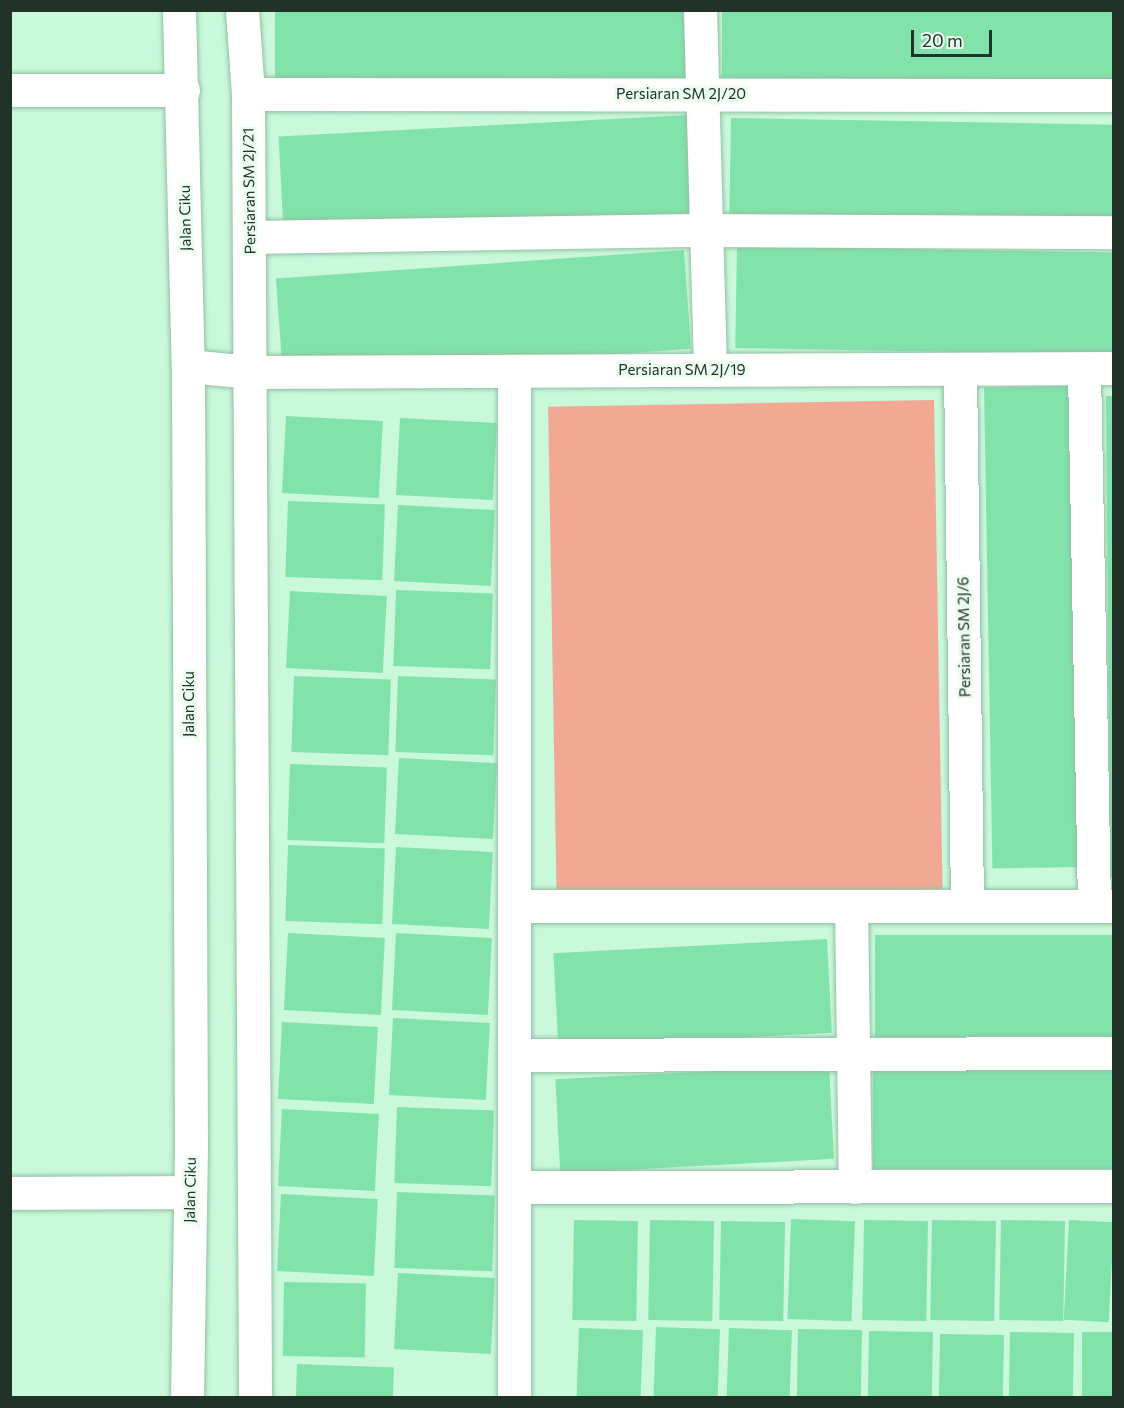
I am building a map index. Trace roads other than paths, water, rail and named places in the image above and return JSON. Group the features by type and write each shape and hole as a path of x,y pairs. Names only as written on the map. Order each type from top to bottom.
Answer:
{"street":[{"name":"Jalan Ciku","path":"180,10 188,366 190,1192 186,1398"},
{"name":"Persiaran SM 2J/21","path":"242,10 248,94 255,1398"},
{"path":"700,10 710,370"},
{"path":"10,90 183,90"},
{"name":"Persiaran SM 2J/20","path":"248,94 1113,95"},
{"path":"249,237 707,230 1113,231"},
{"name":"Persiaran SM 2J/19","path":"188,366 250,372 1099,368"},
{"path":"514,906 1104,906 1099,368"},
{"name":"Persiaran SM 2J/6","path":"960,369 967,906"},
{"path":"514,371 514,1398"},
{"path":"850,906 855,1187"},
{"path":"514,1056 1113,1053"},
{"path":"514,1187 1113,1186"},
{"path":"10,1193 190,1192"}]}
